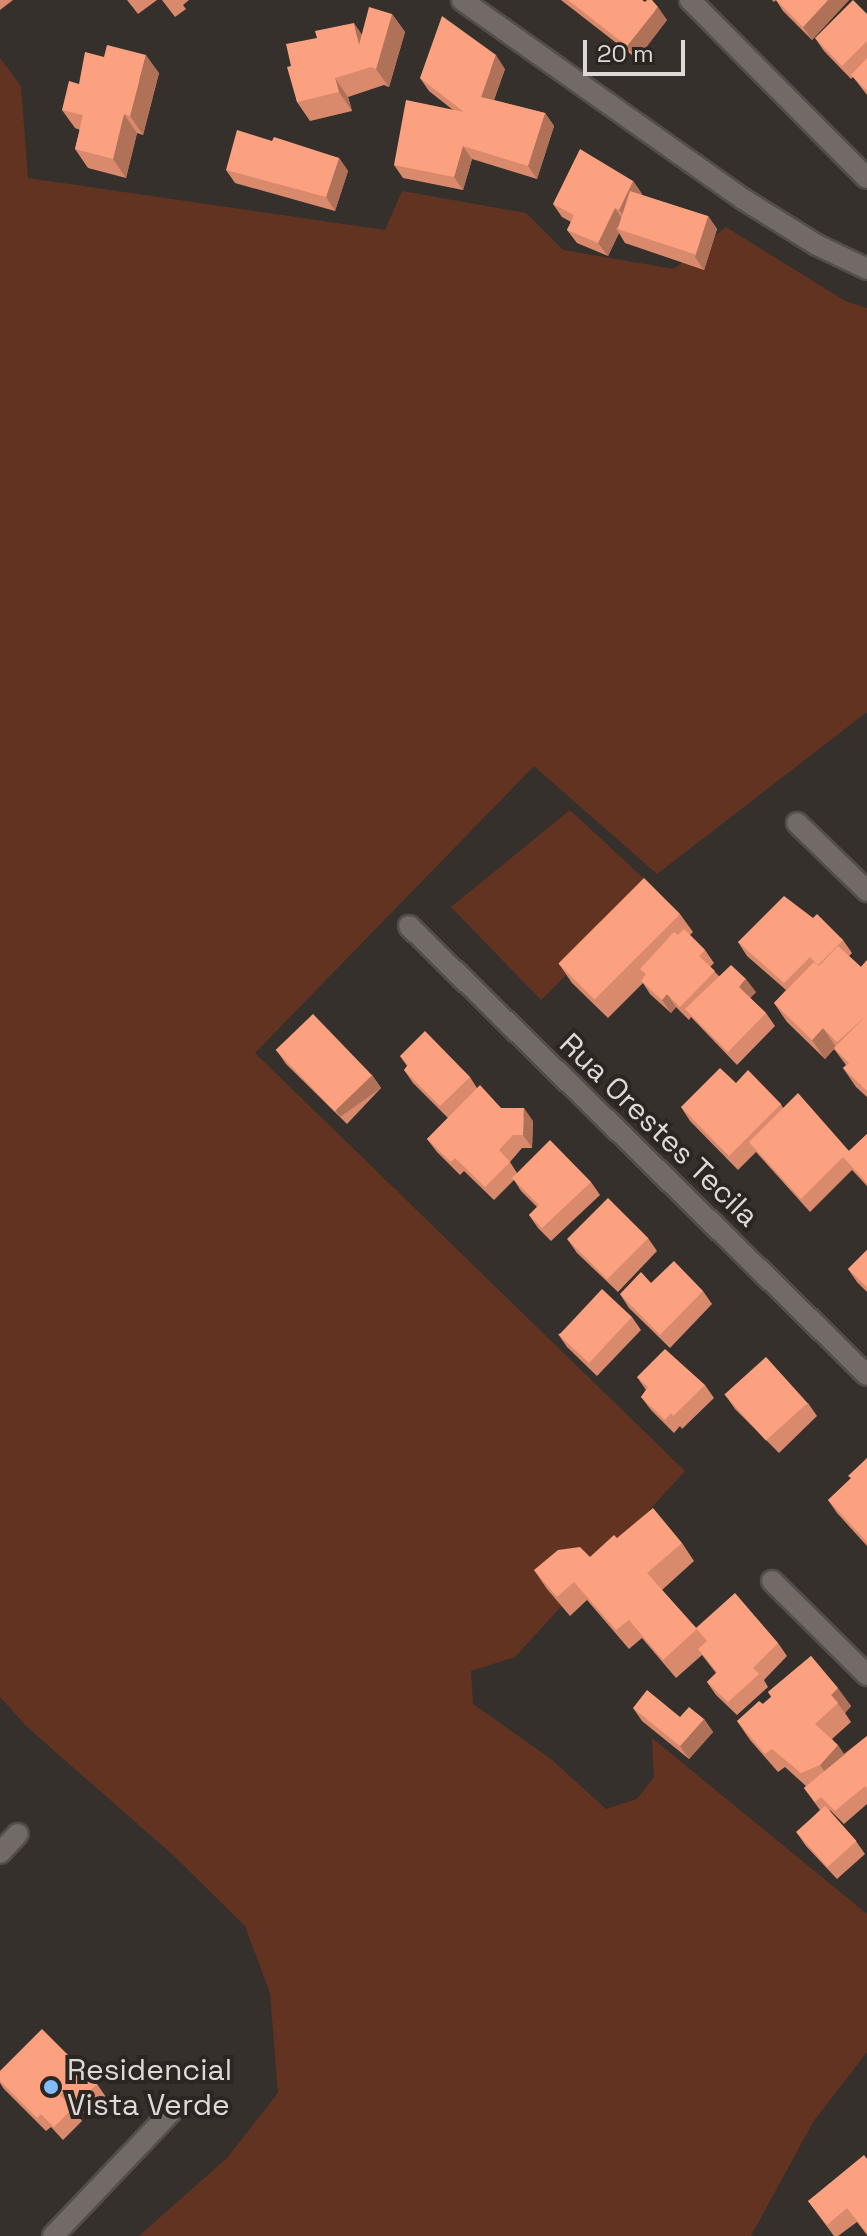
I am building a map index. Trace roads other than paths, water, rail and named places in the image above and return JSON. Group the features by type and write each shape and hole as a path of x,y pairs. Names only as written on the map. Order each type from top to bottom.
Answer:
{"street":[{"path":"462,0 743,199 817,245 867,269"},
{"path":"690,0 867,178"},
{"path":"797,823 867,891"},
{"name":"Rua Orestes Tecila","path":"409,926 867,1375"},
{"path":"772,1581 867,1675"},
{"path":"0,1853 18,1834"},
{"path":"53,2236 172,2111"}],"place":[{"name":"Residencial Vista Verde","path":"51,2087"}]}
